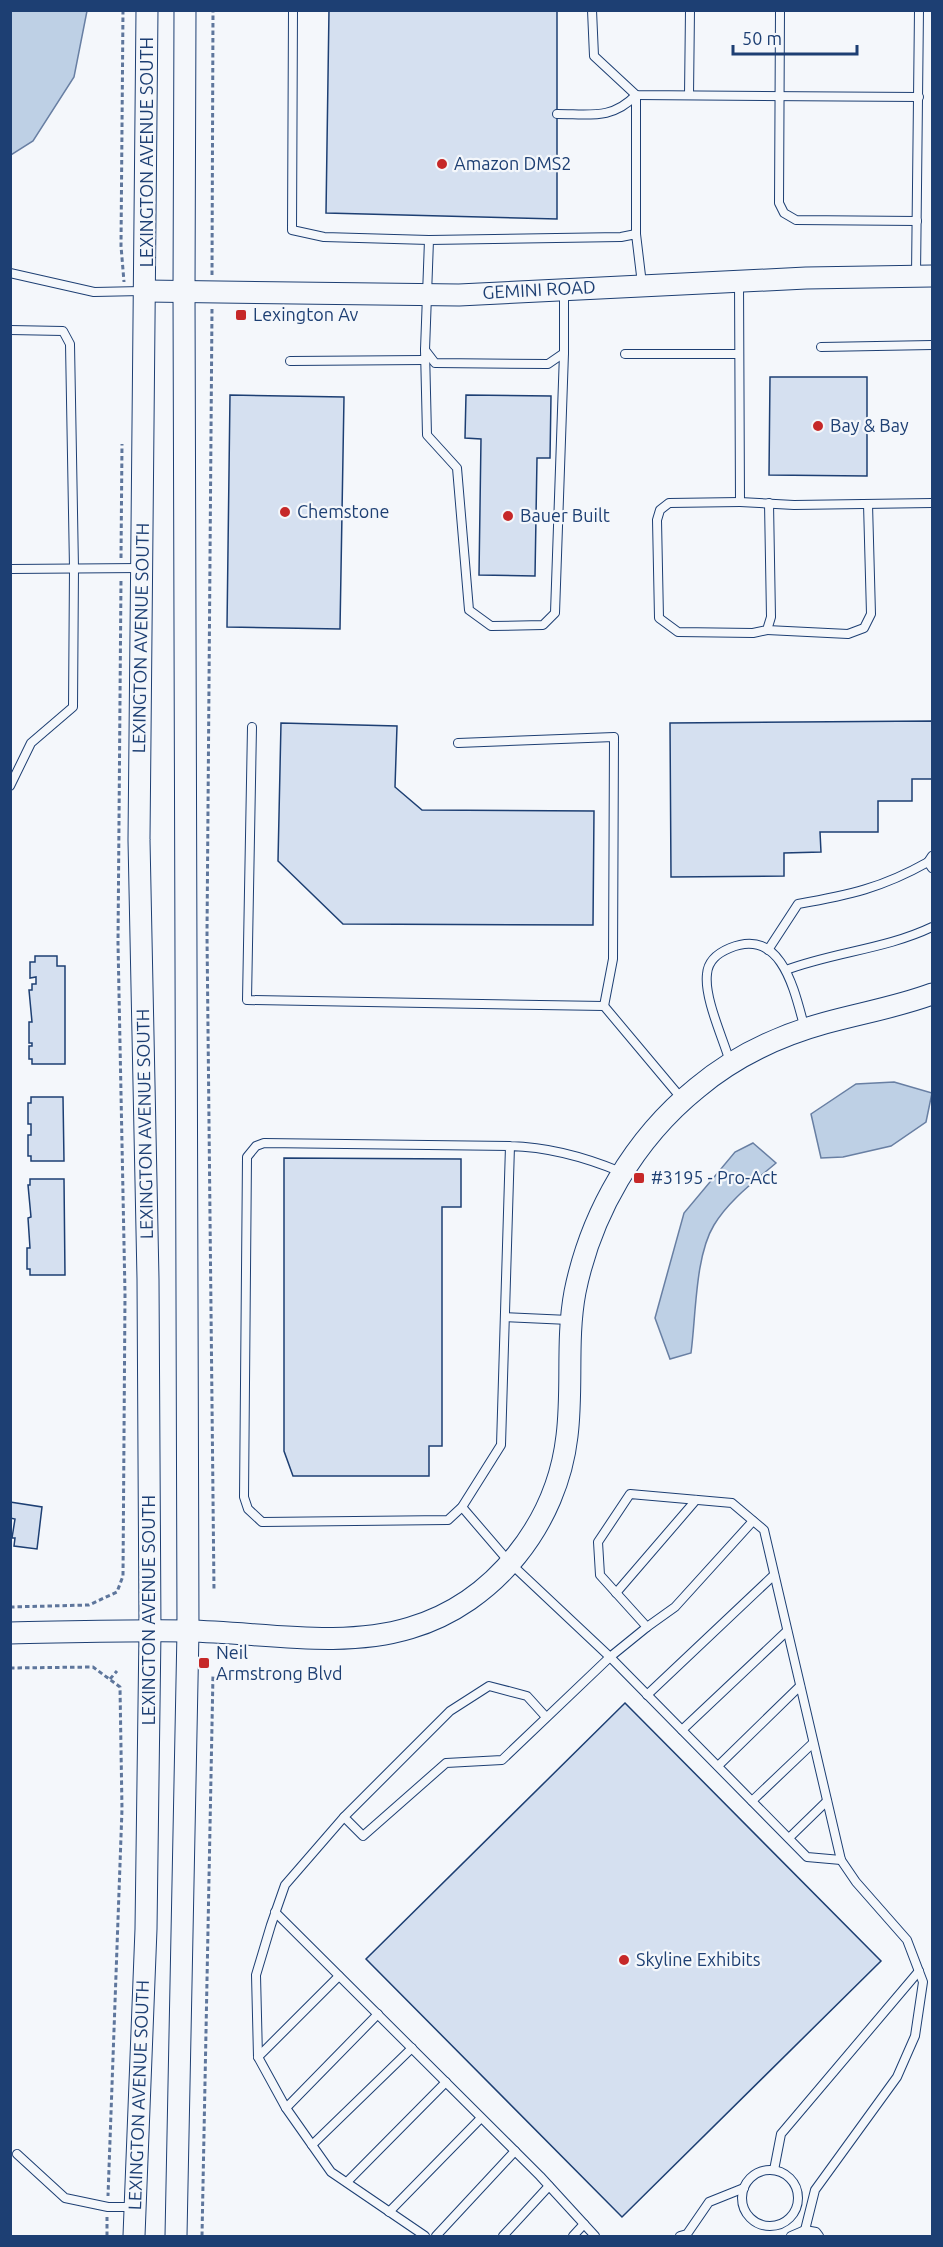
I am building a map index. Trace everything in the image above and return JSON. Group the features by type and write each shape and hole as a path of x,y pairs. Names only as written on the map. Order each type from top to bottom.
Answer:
{"street":[{"name":"LEXINGTON AVENUE SOUTH","path":"134,2236 146,1929 150,1631 148,1280 131,568 146,291 147,10"},
{"name":"LEXINGTON AVENUE SOUTH","path":"176,2236 188,1631 183,292 186,10"},
{"name":"GEMINI ROAD","path":"146,291 427,295 739,280 925,276"},
{"path":"10,1633 188,1631 361,1638 384,1635 426,1623 466,1602 510,1563 542,1520 551,1500 564,1457 569,1414 571,1320 578,1282 591,1235 622,1173 652,1131 683,1100 731,1064 772,1042 805,1029 901,1005 933,994"}],"lane":[{"path":"293,10 292,230 324,237 429,240 621,237 636,234"},
{"path":"592,10 594,56 636,95 919,97"},
{"path":"689,95 690,10"},
{"path":"780,10 779,202 784,213 796,220 917,221"},
{"path":"919,10 917,221 925,276"},
{"path":"557,114 611,114 624,108 636,95"},
{"path":"636,95 636,234 642,284"},
{"path":"429,240 424,350 427,435 457,468 469,610 491,626 543,625 555,613 564,289"},
{"path":"10,273 94,292 146,291"},
{"path":"739,280 740,502"},
{"path":"10,330 63,331 70,344 74,568 73,707 31,742 10,786"},
{"path":"820,346 933,345"},
{"path":"424,350 435,363 548,364 564,353"},
{"path":"626,354 739,354"},
{"path":"290,361 424,360"},
{"path":"868,504 871,614 864,628 848,634 767,630 753,633 678,632 659,618 657,520 660,510 669,504 933,503"},
{"path":"767,630 771,616 769,504"},
{"path":"10,568 131,568"},
{"path":"252,727 247,1000 604,1006 683,1100"},
{"path":"458,743 615,737 612,959 604,1006"},
{"path":"768,950 798,904 863,892 896,880 931,862"},
{"path":"786,970 828,956 878,947 933,927"},
{"path":"731,1064 710,996 707,970 717,955 736,946 758,946 776,955 786,970 805,1029"},
{"path":"510,1146 501,1445 462,1507 448,1520 262,1522 248,1509 244,1497 247,1157 256,1146 264,1143 510,1146 531,1147 586,1158 622,1173"},
{"path":"505,1317 571,1320"},
{"path":"646,1627 600,1575 598,1542 630,1494 732,1503 764,1530 841,1860 856,1882 907,1940 923,1982 915,2036 897,2077 815,2190 805,2233"},
{"path":"616,1593 696,1500"},
{"path":"462,1507 510,1563 610,1657 807,1857 841,1860"},
{"path":"344,1817 363,1836 446,1763 502,1760 610,1657 646,1627 675,1607 753,1521"},
{"path":"647,1695 774,1575"},
{"path":"682,1730 787,1631"},
{"path":"425,2236 331,2172 286,2108 258,2057 256,1975 285,1886 344,1817 450,1711 489,1686 527,1696 546,1717"},
{"path":"718,1766 800,1686"},
{"path":"752,1801 813,1743"},
{"path":"789,1838 827,1801"},
{"path":"275,1912 515,2151 595,2236"},
{"path":"774,2170 781,2134 919,1971"},
{"path":"258,2057 339,1976"},
{"path":"286,2108 378,2014"},
{"path":"312,2145 412,2048"},
{"path":"347,2182 446,2082"},
{"path":"389,2212 481,2118"},
{"path":"436,2236 515,2151"},
{"path":"17,2154 65,2198 108,2207 135,2207"},
{"path":"680,2236 687,2234 709,2202 744,2188 756,2174 774,2170 789,2178 798,2192 798,2201 791,2216 774,2225 756,2222 744,2207 744,2188"},
{"path":"503,2236 549,2186"},
{"path":"791,2216 805,2233"},
{"path":"573,2236 584,2224"},
{"path":"791,2236 816,2232 819,2236"}],"path":[{"path":"213,10 213,292 207,947 214,1591"},
{"path":"10,1607 89,1605 117,1592 123,1576 125,1294 118,943 131,568"},
{"path":"10,1668 93,1667 120,1687 122,1809 107,2236"},
{"path":"110,1679 117,1671"},
{"path":"202,2236 213,1674"}],"water":[{"path":"11,10 87,11 74,77 33,141 11,155"},
{"path":"894,1082 932,1093 926,1122 891,1146 843,1157 821,1158 811,1114 856,1084"},
{"path":"753,1143 776,1163 734,1199 714,1225 703,1253 700,1269 691,1353 670,1359 655,1318 684,1213 735,1152"}],"building":[{"name":"Amazon DMS2","path":"329,10 557,10 557,219 326,213"},
{"name":"Bay & Bay","path":"770,377 867,377 867,476 769,475"},
{"name":"Chemstone","path":"230,395 344,397 340,629 227,627"},
{"name":"Bauer Built","path":"466,395 551,396 550,458 537,458 535,576 479,575 481,439 465,438"},
{"path":"932,721 932,779 912,779 912,801 878,801 878,832 820,832 821,852 784,853 784,876 671,877 670,723"},
{"path":"281,723 397,726 395,787 422,810 594,811 593,925 343,924 278,861"},
{"path":"35,956 57,956 57,966 65,966 65,1064 32,1064 32,1059 29,1059 29,1046 32,1046 32,1043 29,1043 29,1022 32,1022 29,990 32,990 32,984 36,984 36,977 30,978 30,962 35,962"},
{"path":"31,1097 63,1097 64,1161 31,1161 31,1156 28,1156 28,1135 31,1135 31,1124 28,1124 28,1103 31,1103"},
{"path":"284,1158 461,1159 461,1207 442,1207 442,1446 429,1446 429,1476 293,1476 284,1451"},
{"path":"30,1179 64,1179 65,1275 30,1275 30,1269 27,1269 27,1248 30,1248 28,1218 31,1217 28,1185 30,1185"},
{"path":"10,1502 42,1507 37,1549 14,1546 15,1538 12,1538 15,1519 10,1518"},
{"name":"Skyline Exhibits","path":"625,1703 881,1961 622,2217 366,1959"}],"place":[{"name":"Amazon DMS2","path":"442,164"},
{"name":"Lexington Av","path":"241,315"},
{"name":"Bay & Bay","path":"818,426"},
{"name":"Chemstone","path":"285,512"},
{"name":"Bauer Built","path":"508,516"},
{"name":"#3195 - Pro-Act","path":"639,1178"},
{"name":"Neil Armstrong Blvd","path":"204,1663"},
{"name":"Skyline Exhibits","path":"624,1960"}]}
